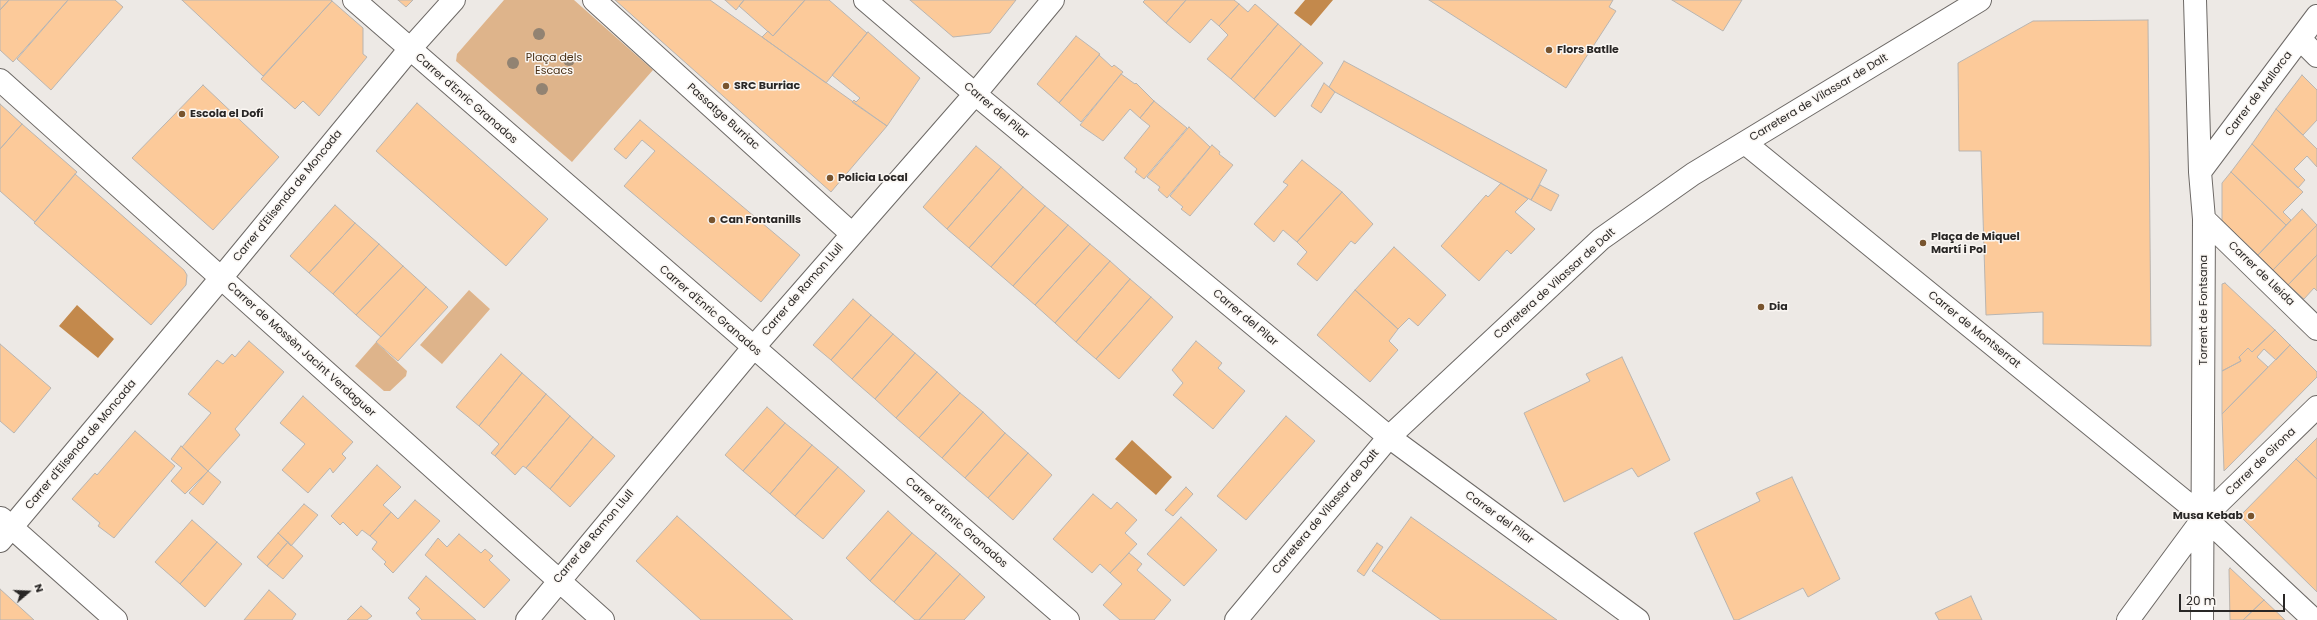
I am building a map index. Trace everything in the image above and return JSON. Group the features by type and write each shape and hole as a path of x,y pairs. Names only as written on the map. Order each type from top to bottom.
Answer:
{"street":[{"name":"Carrer d'Enric Granados","path":"354,0 409,50 1068,620"},
{"name":"Carrer d'Elisenda de Moncada","path":"4,529 221,278 409,50 454,0"},
{"name":"Passatge Burriac","path":"594,0 852,234"},
{"name":"Carrer del Pilar","path":"865,0 975,94 1389,437 1638,620"},
{"name":"Carrer de Ramon Llull","path":"527,620 558,580 753,348 975,94 1053,0"},
{"name":"Carretera de Vilassar de Dalt","path":"1236,620 1389,437 1601,239 1665,192 1980,0"},
{"name":"Torrent de Fontsana","path":"2195,0 2200,172 2204,219 2204,517 2202,620"},
{"name":"Carrer de Mallorca","path":"2200,172 2317,16"},
{"path":"2300,39 2317,56"},
{"name":"Carrer de Mossèn Jacint Verdaguer","path":"0,80 603,620"},
{"name":"Carrer de Montserrat","path":"1744,143 2204,517 2314,620"},
{"name":"Carrer de Lleida","path":"2204,219 2317,329"},
{"name":"Carrer de Girona","path":"2128,620 2204,517 2317,407"},
{"path":"4,529 116,620"}],"green space":[{"name":"Plaça dels Escacs","path":"504,0 574,0 653,70 572,162 456,61 457,54"},
{"path":"469,290 490,309 442,364 420,345"},
{"path":"376,342 407,371 406,376 390,391 384,391 355,366"}],"shaded area":[{"path":"1305,0 1333,0 1311,26 1294,13"},
{"path":"77,305 114,339 98,358 59,326"},
{"path":"1132,440 1172,477 1156,495 1115,459"}],"building":[{"path":"0,0 9,0 0,10"},
{"path":"9,0 68,0 13,62 0,50 0,10"},
{"path":"68,0 115,0 123,7 51,90 17,59"},
{"path":"182,0 331,0 332,1 263,76"},
{"path":"398,0 413,0 406,7"},
{"path":"615,0 710,0 887,126 831,192"},
{"path":"725,0 744,0 736,10"},
{"path":"744,0 805,0 773,36 739,6"},
{"path":"805,0 829,0 867,33 826,83 762,37 768,31 773,36"},
{"path":"910,0 1016,0 990,33 953,37"},
{"path":"1145,0 1186,0 1166,23 1143,2"},
{"path":"1186,0 1234,0 1239,4 1219,26 1211,19 1190,43 1166,23"},
{"name":"Flors Batlle","path":"1429,0 1613,0 1609,7 1616,11 1566,88"},
{"path":"1672,0 1742,0 1723,31"},
{"path":"332,1 363,28 363,54 367,57 319,116 303,101 295,109 261,79"},
{"path":"1239,4 1248,12 1255,4 1278,24 1231,79 1207,59 1228,35 1219,26"},
{"path":"2148,20 2151,346 2043,344 2043,312 1986,315 1981,151 1959,151 1958,63 2033,21"},
{"path":"1278,24 1301,44 1254,99 1231,79"},
{"path":"868,32 920,78 887,126 852,102 854,100 856,102 860,98 832,75"},
{"path":"1076,36 1100,54 1059,103 1037,84"},
{"path":"1301,44 1323,63 1275,117 1254,99"},
{"path":"1099,55 1112,67 1114,65 1123,72 1081,122 1059,103"},
{"path":"1344,61 1547,170 1531,200 1335,92 1329,87"},
{"path":"1121,74 1135,84 1136,83 1154,101 1140,118 1130,109 1103,141 1080,125"},
{"path":"2302,75 2317,90 2317,120 2303,135 2276,109"},
{"path":"1324,83 1335,92 1321,113 1311,106"},
{"path":"203,85 279,157 213,230 132,158"},
{"path":"1154,101 1187,128 1144,179 1135,172 1137,169 1124,158 1150,126 1140,118"},
{"path":"417,103 548,219 506,266 376,151"},
{"path":"0,104 22,124 0,149"},
{"path":"2276,109 2317,149 2317,167 2307,156 2294,169 2305,180 2298,188 2252,144"},
{"name":"Can Fontanills","path":"640,120 800,255 761,302 624,186 655,151 642,140 626,159 614,149"},
{"path":"22,124 77,172 35,222 0,191 0,149"},
{"path":"1189,127 1210,147 1167,198 1158,190 1160,187 1147,177"},
{"path":"2252,144 2303,192 2283,212 2291,220 2286,225 2231,172"},
{"path":"1212,145 1220,152 1219,154 1233,165 1190,216 1181,209 1183,207 1170,196"},
{"path":"976,146 1001,167 947,229 923,207"},
{"path":"1302,160 1342,192 1297,242 1283,230 1274,242 1254,224 1288,185 1283,182"},
{"path":"1001,167 1023,187 969,248 947,229"},
{"path":"2231,172 2286,225 2258,255 2222,221 2222,183"},
{"path":"75,174 184,270 187,275 186,285 151,325 34,223"},
{"path":"1501,183 1528,199 1515,212 1535,229 1511,254 1507,250 1479,281 1441,246 1486,195 1488,197"},
{"path":"1540,185 1559,195 1551,211 1531,200"},
{"path":"1023,187 1045,206 991,267 969,248"},
{"path":"1342,192 1373,224 1355,244 1351,241 1317,281 1297,264 1307,252 1297,242"},
{"path":"335,205 355,223 309,273 290,256"},
{"path":"1045,206 1068,225 1013,286 991,267"},
{"path":"2302,209 2317,225 2273,270 2258,255"},
{"path":"355,223 379,244 333,294 309,273"},
{"path":"1068,225 1090,244 1035,305 1013,286"},
{"path":"2317,225 2317,255 2288,285 2273,270"},
{"path":"379,244 403,266 356,315 333,294"},
{"path":"1090,244 1110,261 1055,323 1035,305"},
{"path":"1394,247 1446,295 1418,326 1409,318 1398,329 1355,290"},
{"path":"2317,255 2317,291 2314,288 2304,299 2288,285"},
{"path":"1110,261 1130,279 1076,342 1055,323"},
{"path":"403,266 426,287 381,337 356,315"},
{"path":"1130,279 1151,297 1096,359 1076,342"},
{"path":"2225,283 2275,330 2252,352 2248,348 2239,357 2241,361 2222,371 2222,284"},
{"path":"426,287 448,307 398,361 376,342"},
{"path":"1355,290 1398,329 1389,341 1398,350 1370,382 1317,335"},
{"path":"1151,297 1173,317 1119,379 1096,359"},
{"path":"853,299 871,315 831,360 813,345"},
{"path":"871,315 893,334 852,379 831,360"},
{"path":"2275,330 2290,345 2276,360 2264,349 2257,357 2268,367 2222,414 2222,371 2241,361 2239,357 2248,348 2252,352"},
{"path":"893,334 915,353 875,399 852,379"},
{"path":"249,341 284,372 235,429 240,435 208,471 182,447 211,413 188,394 217,360 223,364 232,354 235,357"},
{"path":"1196,341 1222,363 1218,368 1245,391 1213,429 1173,395 1183,383 1172,370"},
{"path":"0,344 51,388 14,433 0,421"},
{"path":"2290,345 2317,372 2317,377 2224,471 2222,414"},
{"path":"915,353 937,372 896,418 875,399"},
{"path":"501,354 522,373 479,426 456,407"},
{"path":"1622,357 1670,460 1638,477 1632,468 1564,502 1524,413 1590,381 1586,374"},
{"path":"937,372 960,393 919,438 896,418"},
{"path":"522,373 546,394 495,456 491,453 499,444 479,426"},
{"path":"960,393 983,412 942,458 919,438"},
{"path":"546,394 570,416 526,468 523,466 515,475 495,456"},
{"path":"303,396 353,442 342,454 346,458 333,473 330,468 308,493 282,470 305,444 280,423"},
{"path":"767,407 785,423 743,471 725,455"},
{"path":"983,412 1005,433 965,478 942,458"},
{"path":"570,416 593,437 550,489 526,468"},
{"path":"1286,416 1315,441 1246,520 1217,496"},
{"path":"785,423 812,445 770,494 743,471"},
{"path":"135,431 175,466 114,538 98,526 100,523 72,499 95,473 97,475"},
{"path":"1005,433 1028,453 988,498 965,478"},
{"path":"593,437 615,456 570,507 550,489"},
{"path":"2317,438 2317,479 2296,459"},
{"path":"812,445 838,467 795,516 770,494"},
{"path":"181,446 208,471 185,494 171,481 182,468 171,459"},
{"path":"1028,453 1052,475 1013,520 988,498"},
{"path":"2296,459 2317,479 2317,592 2240,516"},
{"path":"377,465 401,487 383,505 391,512 370,536 362,530 357,536 343,522 340,525 331,516"},
{"path":"838,467 865,491 823,539 795,516"},
{"path":"208,471 221,482 203,505 189,493"},
{"path":"1792,477 1840,579 1808,597 1803,588 1738,620 1734,620 1694,533 1760,501 1756,493"},
{"path":"1186,487 1193,494 1173,516 1165,510"},
{"path":"1093,494 1111,509 1117,502 1137,520 1125,533 1137,544 1110,573 1100,564 1092,573 1053,539"},
{"path":"415,500 440,521 393,573 384,564 386,562 372,549 377,542 370,536 391,512 398,519"},
{"path":"304,504 318,515 291,546 278,533"},
{"path":"888,511 912,533 870,581 846,558"},
{"path":"677,516 793,620 701,620 636,561"},
{"path":"1181,517 1217,550 1184,586 1147,554"},
{"path":"1411,517 1557,620 1441,620 1372,571"},
{"path":"192,520 217,542 180,584 155,562"},
{"path":"278,533 288,542 267,566 257,557"},
{"path":"912,533 936,553 894,602 870,581"},
{"path":"459,534 481,553 485,549 493,556 489,560 510,580 484,608 425,555 438,538 447,547"},
{"path":"217,542 242,564 205,607 180,584"},
{"path":"288,542 303,556 283,579 267,566"},
{"path":"1377,543 1383,547 1364,576 1357,571"},
{"path":"936,553 960,574 919,620 915,620 894,602"},
{"path":"1129,553 1142,564 1137,570 1171,600 1154,620 1120,620 1103,605 1122,584 1110,573"},
{"path":"2230,568 2264,600 2243,620 2230,620"},
{"path":"960,574 985,597 964,620 919,620"},
{"path":"426,576 476,620 422,620 416,613 420,609 408,598"},
{"path":"0,589 34,620 0,620"},
{"path":"269,590 296,614 292,620 244,620"},
{"path":"1971,596 1982,620 1939,620 1935,613"},
{"path":"2264,600 2285,620 2243,620"},
{"path":"361,606 372,616 367,620 347,620"}],"place":[{"name":"Flors Batlle","path":"1549,50"},
{"name":"SRC Burriac","path":"726,86"},
{"name":"Escola el Dofí","path":"182,114"},
{"name":"Policia Local","path":"830,178"},
{"name":"Can Fontanills","path":"712,220"},
{"name":"Plaça de Miquel Martí i Pol","path":"1923,243"},
{"name":"Dia","path":"1761,307"},
{"name":"Musa Kebab","path":"2251,516"}]}
